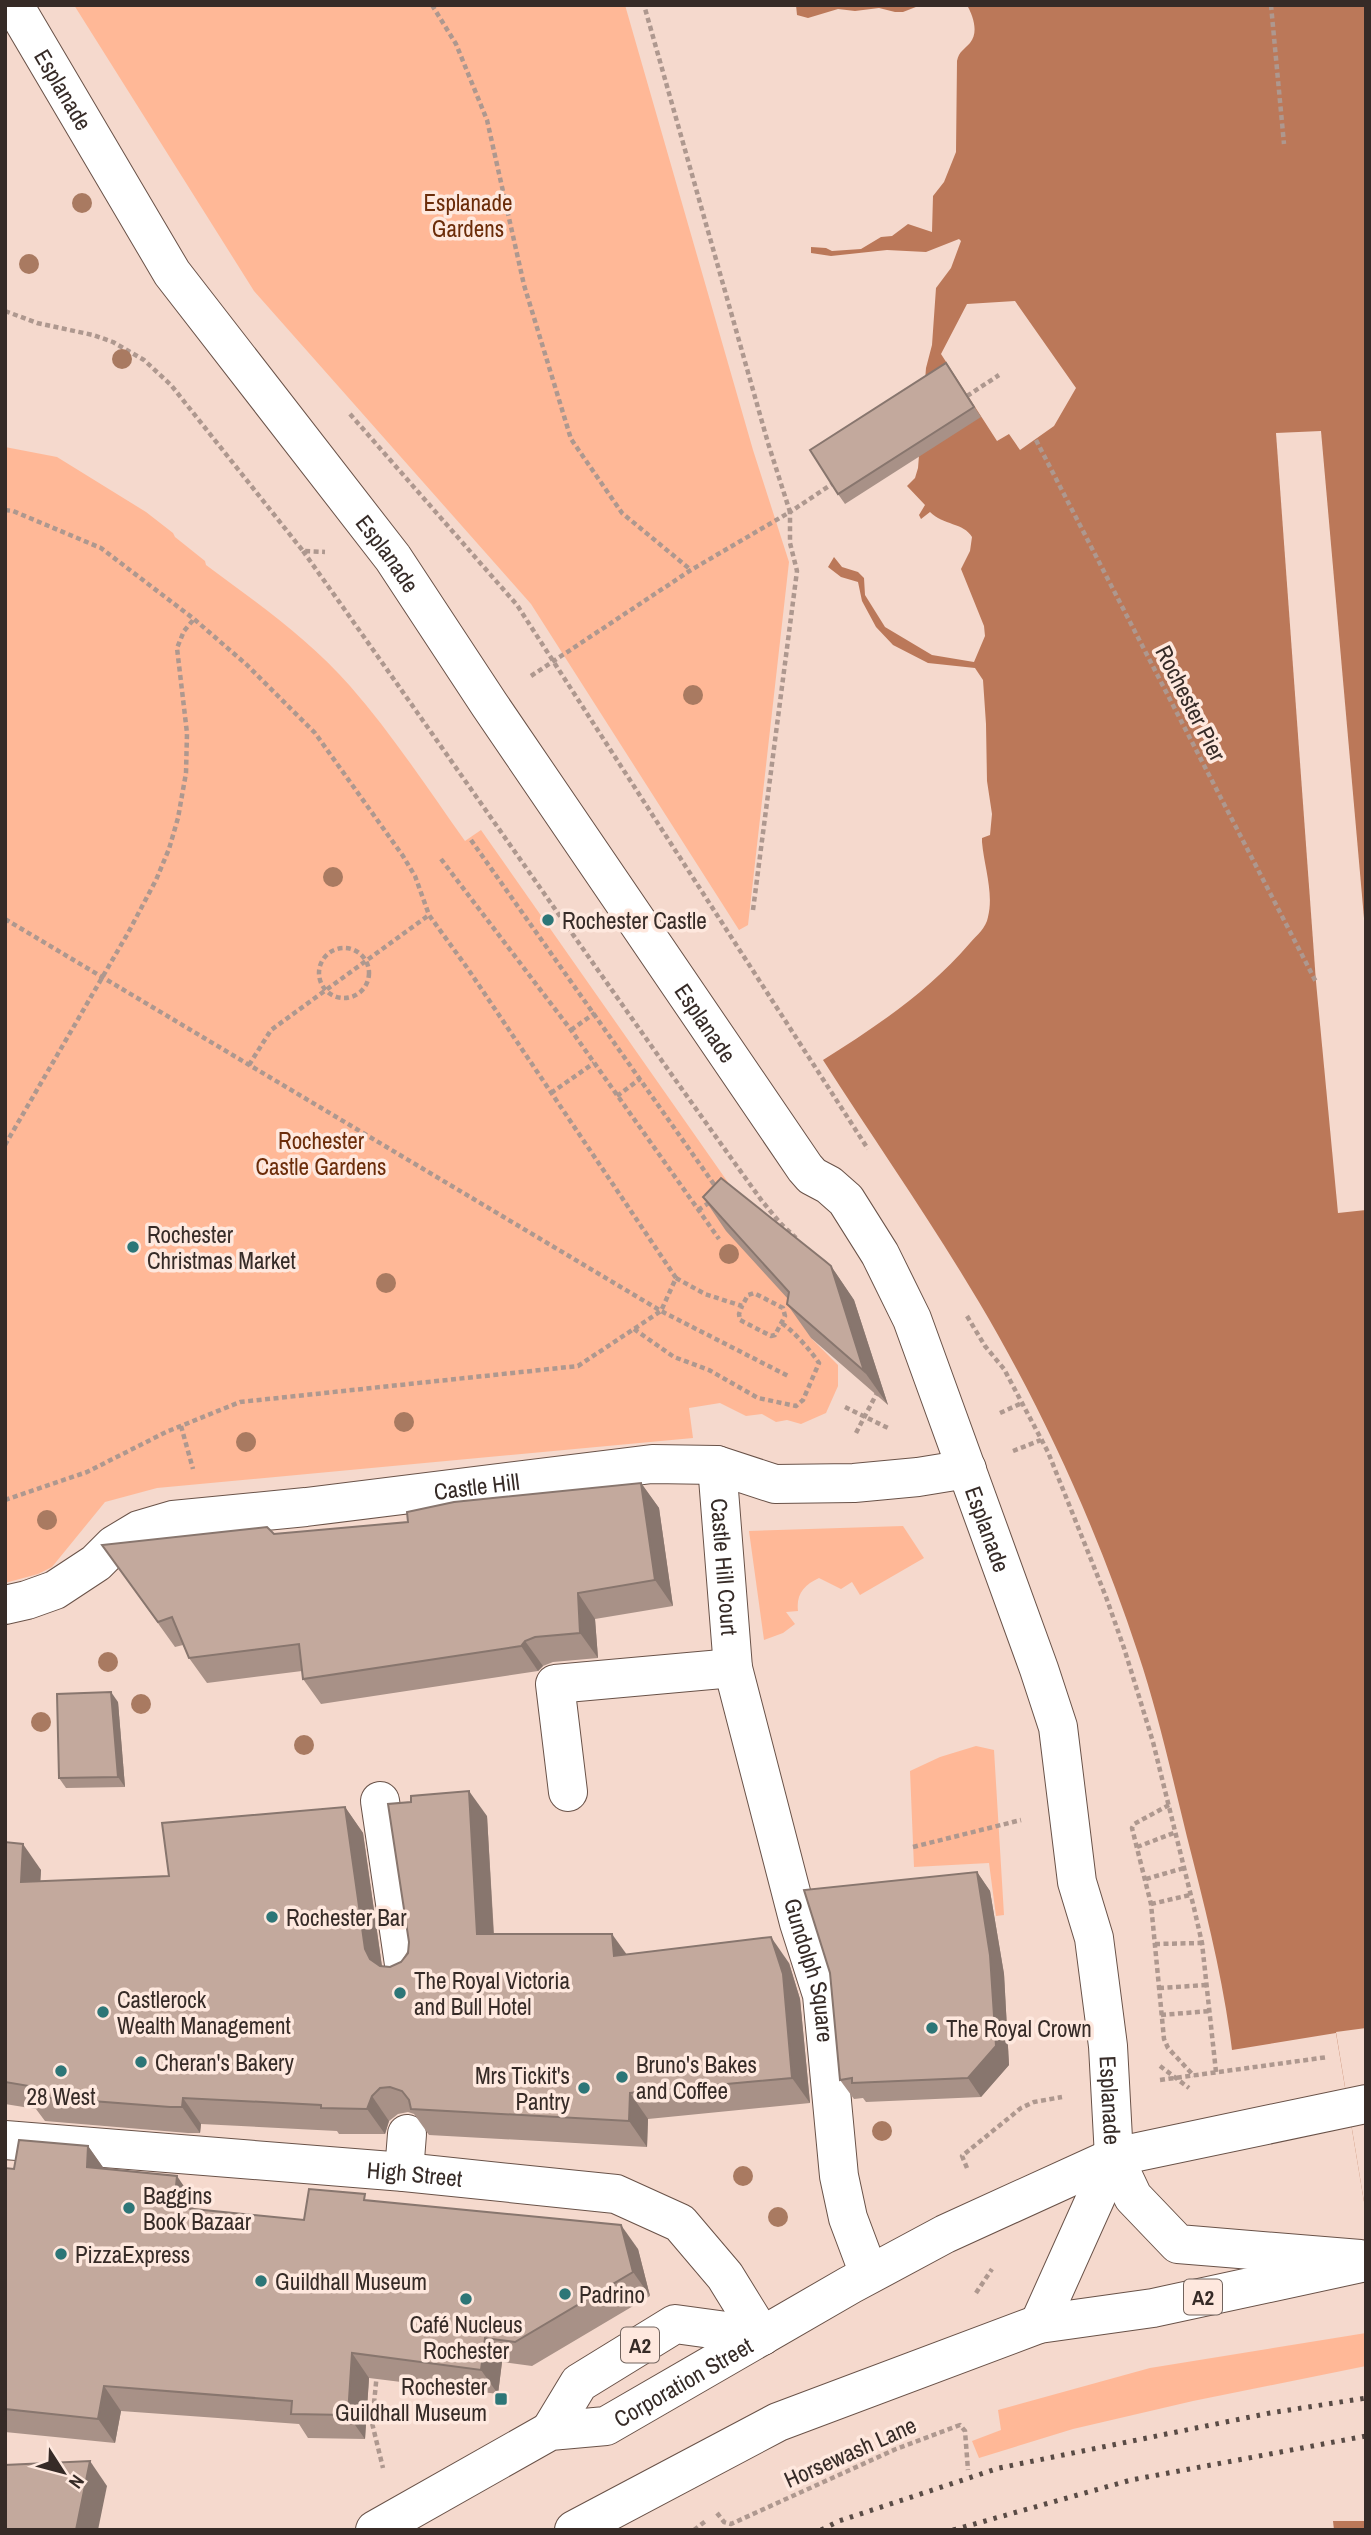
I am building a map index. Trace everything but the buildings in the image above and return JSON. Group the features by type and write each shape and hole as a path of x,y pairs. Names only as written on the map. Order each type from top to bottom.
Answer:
{"street":[{"name":"Esplanade","path":"14,5 172,273 393,558 489,704 805,1168 812,1176 841,1194 870,1238 912,1319 1058,1727 1077,1882 1094,1938 1112,2088 1114,2157 1133,2197 1178,2244 1366,2261"},
{"name":"Castle Hill","path":"5,1605 55,1590 96,1563 114,1545 139,1530 173,1520 306,1507 652,1464 717,1465 775,1485 854,1483 967,1469"},
{"name":"Castle Hill Court","path":"717,1465 733,1668"},
{"path":"568,1793 555,1684 733,1668"},
{"name":"Gundolph Square","path":"733,1668 799,1923 822,1995 839,2176 848,2218 869,2274"},
{"path":"380,1801 405,1971"},
{"name":"A2","path":"1114,2157 1356,2106"},
{"name":"High Street","path":"5,2140 406,2153 615,2194 680,2223 725,2276 762,2336"},
{"name":"Esplanade","path":"1039,2324 1114,2157"},
{"name":"Corporation Street","path":"375,2530 550,2431 606,2427 869,2274 945,2234 1114,2157"},
{"name":"A2","path":"574,2530 733,2444 790,2417 1039,2324 1153,2308 1366,2261"},
{"name":"A2","path":"550,2431 579,2383 675,2324 762,2336"}],"path":[{"path":"432,5 456,44 487,120 524,285 572,439 622,513 691,570"},
{"path":"644,5 790,512 790,543 797,571 752,910"},
{"path":"1271,5 1284,144"},
{"path":"5,311 37,323 99,337 127,349 171,385 303,551 467,780 638,1029 762,1201 797,1240"},
{"path":"967,396 999,375"},
{"path":"346,410 517,605 870,1152"},
{"name":"Rochester Pier","path":"1036,440 1316,982"},
{"path":"489,704 691,570 832,484"},
{"path":"5,510 100,548 194,619 265,681 302,718 330,752 402,856 415,876 429,915 676,1278 705,1294 743,1306"},
{"path":"303,551 393,558"},
{"path":"5,1145 103,978 156,880 169,849 186,773 187,733 177,648 184,631 194,619"},
{"path":"471,840 721,1194 698,1210"},
{"path":"441,859 571,1030 719,1239"},
{"path":"249,1065 271,1030 429,915"},
{"path":"5,919 661,1311 790,1377"},
{"path":"345,948 353,950 366,961 367,982 358,994 337,997 320,982 320,966 329,953 345,948"},
{"path":"571,1030 595,1013"},
{"path":"551,1093 594,1062"},
{"path":"618,1096 640,1079"},
{"path":"5,1500 87,1472 166,1433 240,1402 578,1366 661,1311 676,1278"},
{"path":"754,1293 785,1310 786,1316 775,1335 769,1335 740,1320 739,1314 743,1306 748,1295 754,1293"},
{"path":"965,1312 981,1340 1004,1369 1048,1452 1106,1597 1153,1742 1191,1895 1202,1943 1216,2072"},
{"path":"634,1329 674,1357 709,1370 758,1398 796,1406 803,1400 819,1363 792,1329 781,1323"},
{"path":"829,1483 882,1384"},
{"path":"991,1417 1022,1403"},
{"path":"1169,1805 1134,1824 1132,1828 1151,1904 1165,2042 1194,2076"},
{"path":"913,1847 1015,1821"},
{"path":"1137,1847 1174,1833"},
{"path":"1146,1879 1184,1868"},
{"path":"1151,1904 1191,1895"},
{"path":"1156,1944 1202,1943"},
{"path":"1159,1988 1207,1985"},
{"path":"1161,2015 1210,2011"},
{"path":"1166,2079 1339,2056"},
{"path":"962,2157 1021,2108 1034,2102"},
{"path":"978,2301 976,2291 998,2261"},
{"path":"377,2368 372,2423 384,2472"},
{"name":"Horsewash Lane","path":"716,2512 724,2522 731,2524 896,2449 960,2425 965,2431 968,2469"}],"green space":[{"name":"Esplanade Gardens","path":"74,5 625,5 753,450 789,562 748,925 739,930 531,604 254,291"},
{"name":"Rochester Castle Gardens","path":"5,447 57,457 146,512 173,533 205,561 206,565 281,622 334,669 380,723 465,841 481,830 760,1228 765,1271 769,1278 783,1288 811,1338 838,1365 838,1386 826,1413 801,1424 787,1420 776,1422 762,1414 746,1416 720,1403 689,1408 693,1438 157,1488 105,1502 52,1567 38,1574 5,1583"},
{"path":"903,1526 924,1558 860,1595 852,1582 841,1589 819,1578 802,1591 798,1600 798,1611 786,1612 795,1624 783,1633 764,1640 749,1531"},
{"path":"976,1746 994,1750 1004,1915 996,1916 989,1863 914,1867 910,1771 940,1757"},
{"path":"1366,2333 1366,2366 1193,2401 1073,2429 979,2458 972,2441 1001,2430 998,2410 1150,2368"}],"shaded area":[{"path":"796,5 921,5 903,12 879,8 855,11 838,9 808,18 797,15"},
{"path":"967,5 1366,5 1366,2214 1336,2033 1232,2050 1213,1943 1158,1722 1124,1612 1093,1531 1039,1412 978,1300 823,1060 882,1021 937,977 981,931 990,908 982,842 982,838 990,835 992,814 987,781 983,680 975,668 928,663 893,645 876,627 862,601 858,582 841,577 828,567 834,557 842,567 858,572 864,578 865,595 885,627 932,655 974,662 985,636 984,626 961,569 970,551 972,537 964,529 930,512 921,519 919,515 925,505 907,486 915,478 918,468 936,288 951,268 961,241 959,239 926,252 887,250 831,256 811,253 811,247 832,251 861,249 881,237 892,236 908,224 932,232 933,196 944,182 956,152 957,61 960,53 973,39 975,29"},
{"path":"1333,2521 1366,2521 1366,2530 1334,2530"}],"pier":[{"path":"1015,301 1076,388 1054,426 1020,450 1009,434 997,441 941,354 967,304"},
{"path":"1321,431 1366,941 1366,1210 1338,1213 1316,982 1276,433"},
{"path":"1366,2028 1366,2214 1336,2032"}],"railway":[{"path":"821,2530 839,2521 999,2468 1270,2413 1366,2398"},
{"path":"953,2530 1131,2480 1366,2436"}],"place":[{"name":"Rochester Castle","path":"548,920"},
{"name":"Rochester Christmas Market","path":"133,1247"},
{"name":"Rochester Bar","path":"272,1917"},
{"name":"The Royal Victoria and Bull Hotel","path":"400,1993"},
{"name":"Castlerock Wealth Management","path":"103,2012"},
{"name":"The Royal Crown","path":"932,2028"},
{"name":"Cheran's Bakery","path":"141,2062"},
{"name":"28 West","path":"61,2071"},
{"name":"Bruno's Bakes and Coffee","path":"622,2077"},
{"name":"Mrs Tickit's Pantry","path":"584,2088"},
{"name":"Baggins Book Bazaar","path":"129,2208"},
{"name":"PizzaExpress","path":"61,2254"},
{"name":"Guildhall Museum","path":"261,2281"},
{"name":"Padrino","path":"565,2294"},
{"name":"Café Nucleus Rochester","path":"466,2299"},
{"name":"Rochester Guildhall Museum","path":"501,2399"}]}
